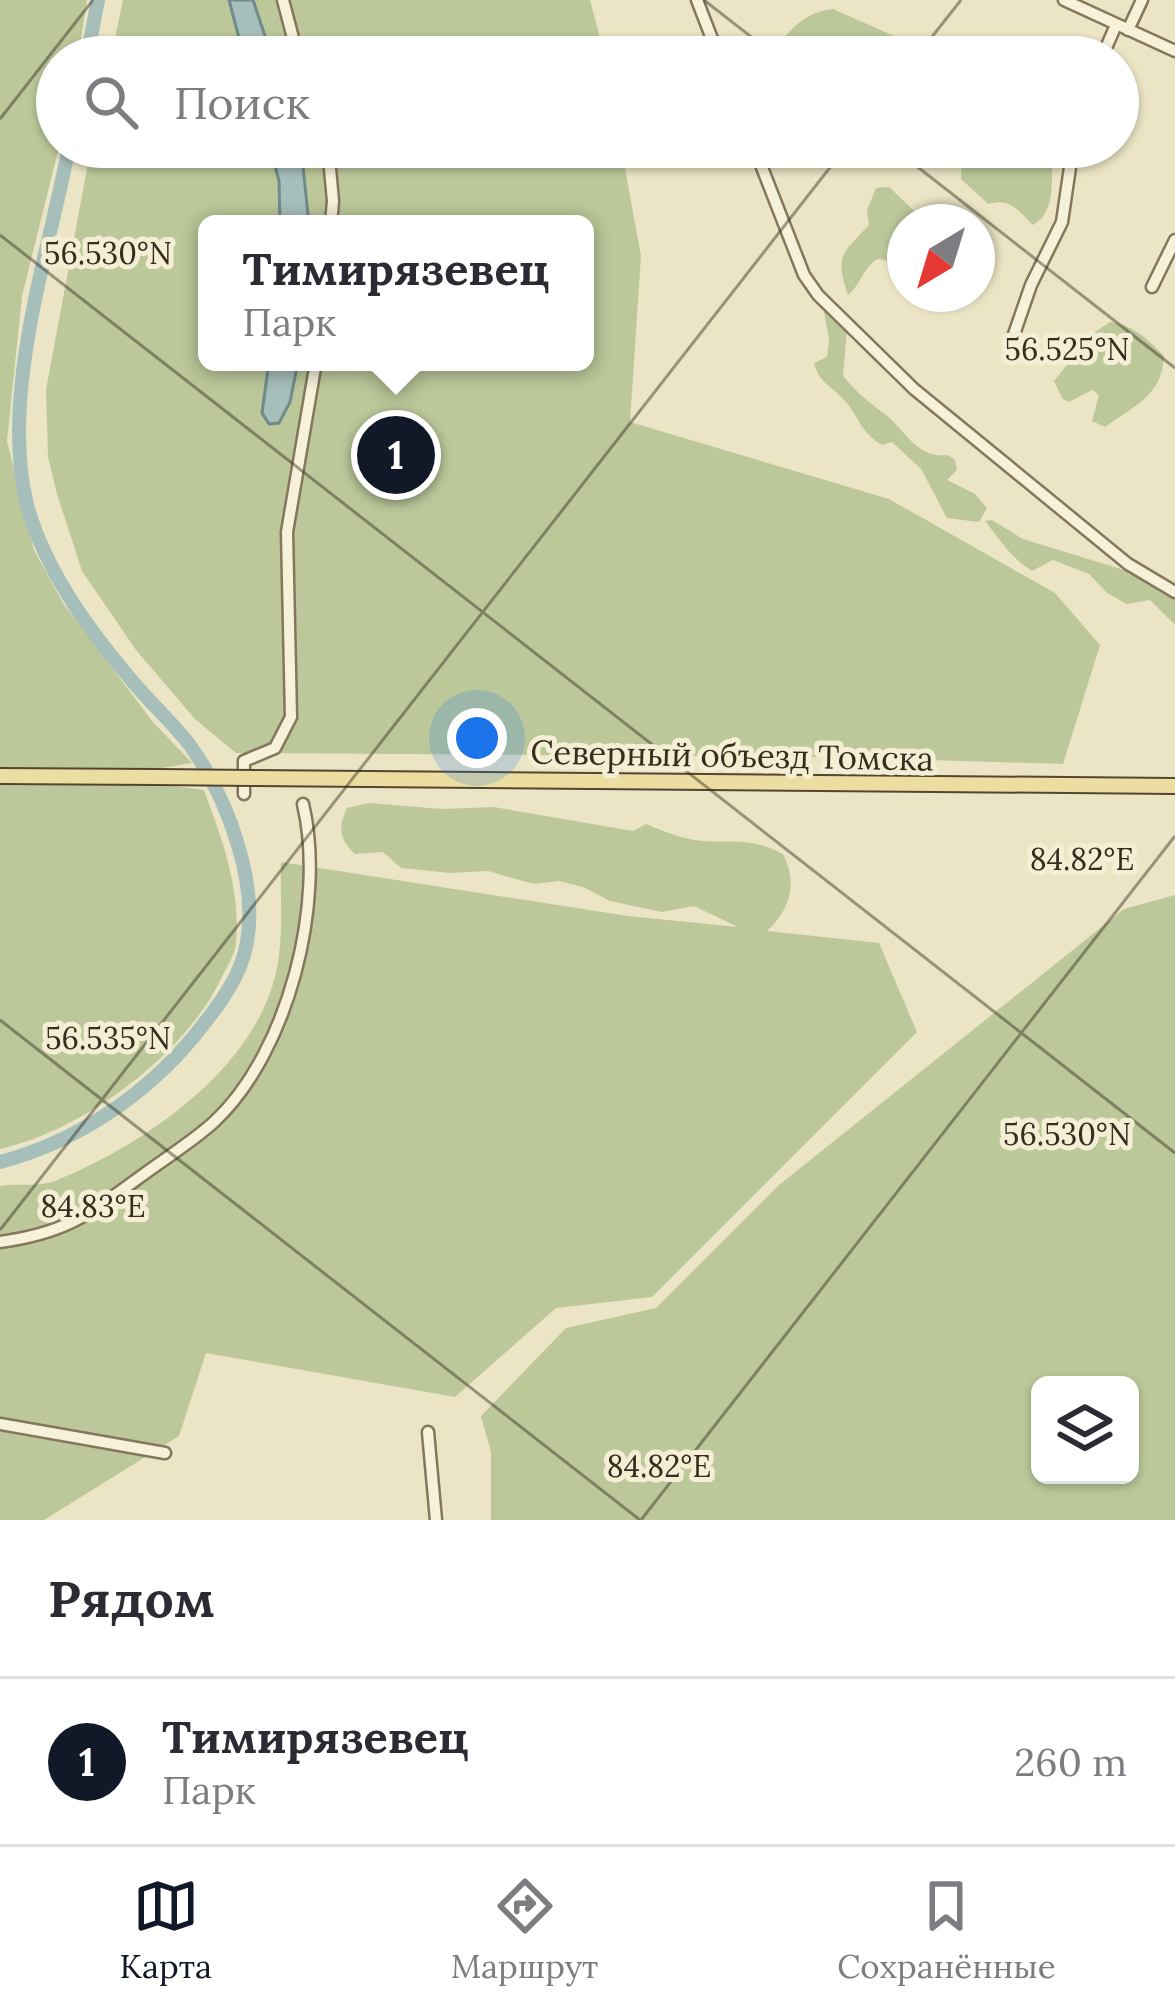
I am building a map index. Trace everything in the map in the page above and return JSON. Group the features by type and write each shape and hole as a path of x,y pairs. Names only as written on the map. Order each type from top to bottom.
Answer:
{"main road":[{"name":"Северный объезд Томска","path":"0,776 1175,786"}],"street":[{"path":"283,0 292,36"},
{"path":"697,0 711,36"},
{"path":"1064,0 1175,51"},
{"path":"1116,36 1142,0"},
{"path":"330,168 332,215"},
{"path":"762,168 804,275 818,295 914,389 1128,564 1175,592"},
{"path":"1012,340 1061,222 1070,168"},
{"path":"1152,287 1175,240"},
{"path":"244,794 244,761 275,748 291,718 287,532 314,371"},
{"path":"0,1242 81,1220 216,1120 267,1052 294,981 306,909 310,836 303,804"},
{"path":"0,1424 165,1453"},
{"path":"428,1432 436,1520"}],"green space":[{"path":"0,0 87,0 81,36 36,36 36,168 54,168 22,296 7,441 34,550 63,603 153,722 192,763 156,769 0,768"},
{"path":"123,0 590,0 599,36 115,36"},
{"path":"833,9 894,36 786,36 815,14"},
{"path":"87,168 625,168 641,256 630,422 889,499 1055,593 1100,645 1063,764 832,757 236,753 195,719 136,650 82,571 48,457 46,390"},
{"path":"961,168 1052,168 1047,211 1033,225 1008,204 988,204 961,179"},
{"path":"889,187 907,204 887,204 887,262 877,259 848,295 844,255 869,225 867,210 876,188"},
{"path":"824,312 847,330 843,376 920,449 955,460 957,470 947,480 975,494 987,508 979,522 947,518 921,469 892,442 882,445 869,435 819,375 814,363 827,357"},
{"path":"1110,322 1140,334 1164,356 1152,391 1105,427 1092,421 1099,395 1092,390 1069,402 1054,381 1092,334"},
{"path":"992,520 1023,539 1124,570 1175,598 1175,625 1150,600 1127,604 1107,593 1089,574 1053,560 1032,571 985,521"},
{"path":"0,782 157,784 204,790 229,865 237,923 235,947 222,977 184,1034 158,1061 65,1125 0,1149"},
{"path":"369,803 442,809 494,807 633,831 646,824 685,838 769,848 783,854 791,886 786,905 767,931 879,943 917,1032 652,1297 556,1308 455,1397 206,1353 179,1436 44,1520 0,1520 0,1186 49,1183 91,1165 163,1121 227,1064 270,994 280,943 281,862 628,916 738,927 694,906 662,912 610,901 559,881 534,884 488,871 401,868 383,852 355,854 343,838 342,822 347,808"},
{"path":"1175,895 1175,1520 491,1520 491,1452 481,1416 566,1328 656,1308 779,1185 1124,909"}],"water":[{"path":"229,0 253,0 265,36 238,36"},
{"path":"276,168 303,168 308,215 280,215"},
{"path":"268,371 296,371 290,402 279,423 269,424 262,413"}],"waterway":[{"path":"91,36 98,0"},
{"path":"0,1162 82,1129 154,1078 222,999 243,958 248,932 245,876 217,791 189,744 123,670 73,604 46,556 27,505 20,463 23,372 64,168"}],"place":[{"name":"Тимирязевец","path":"396,455"}]}
